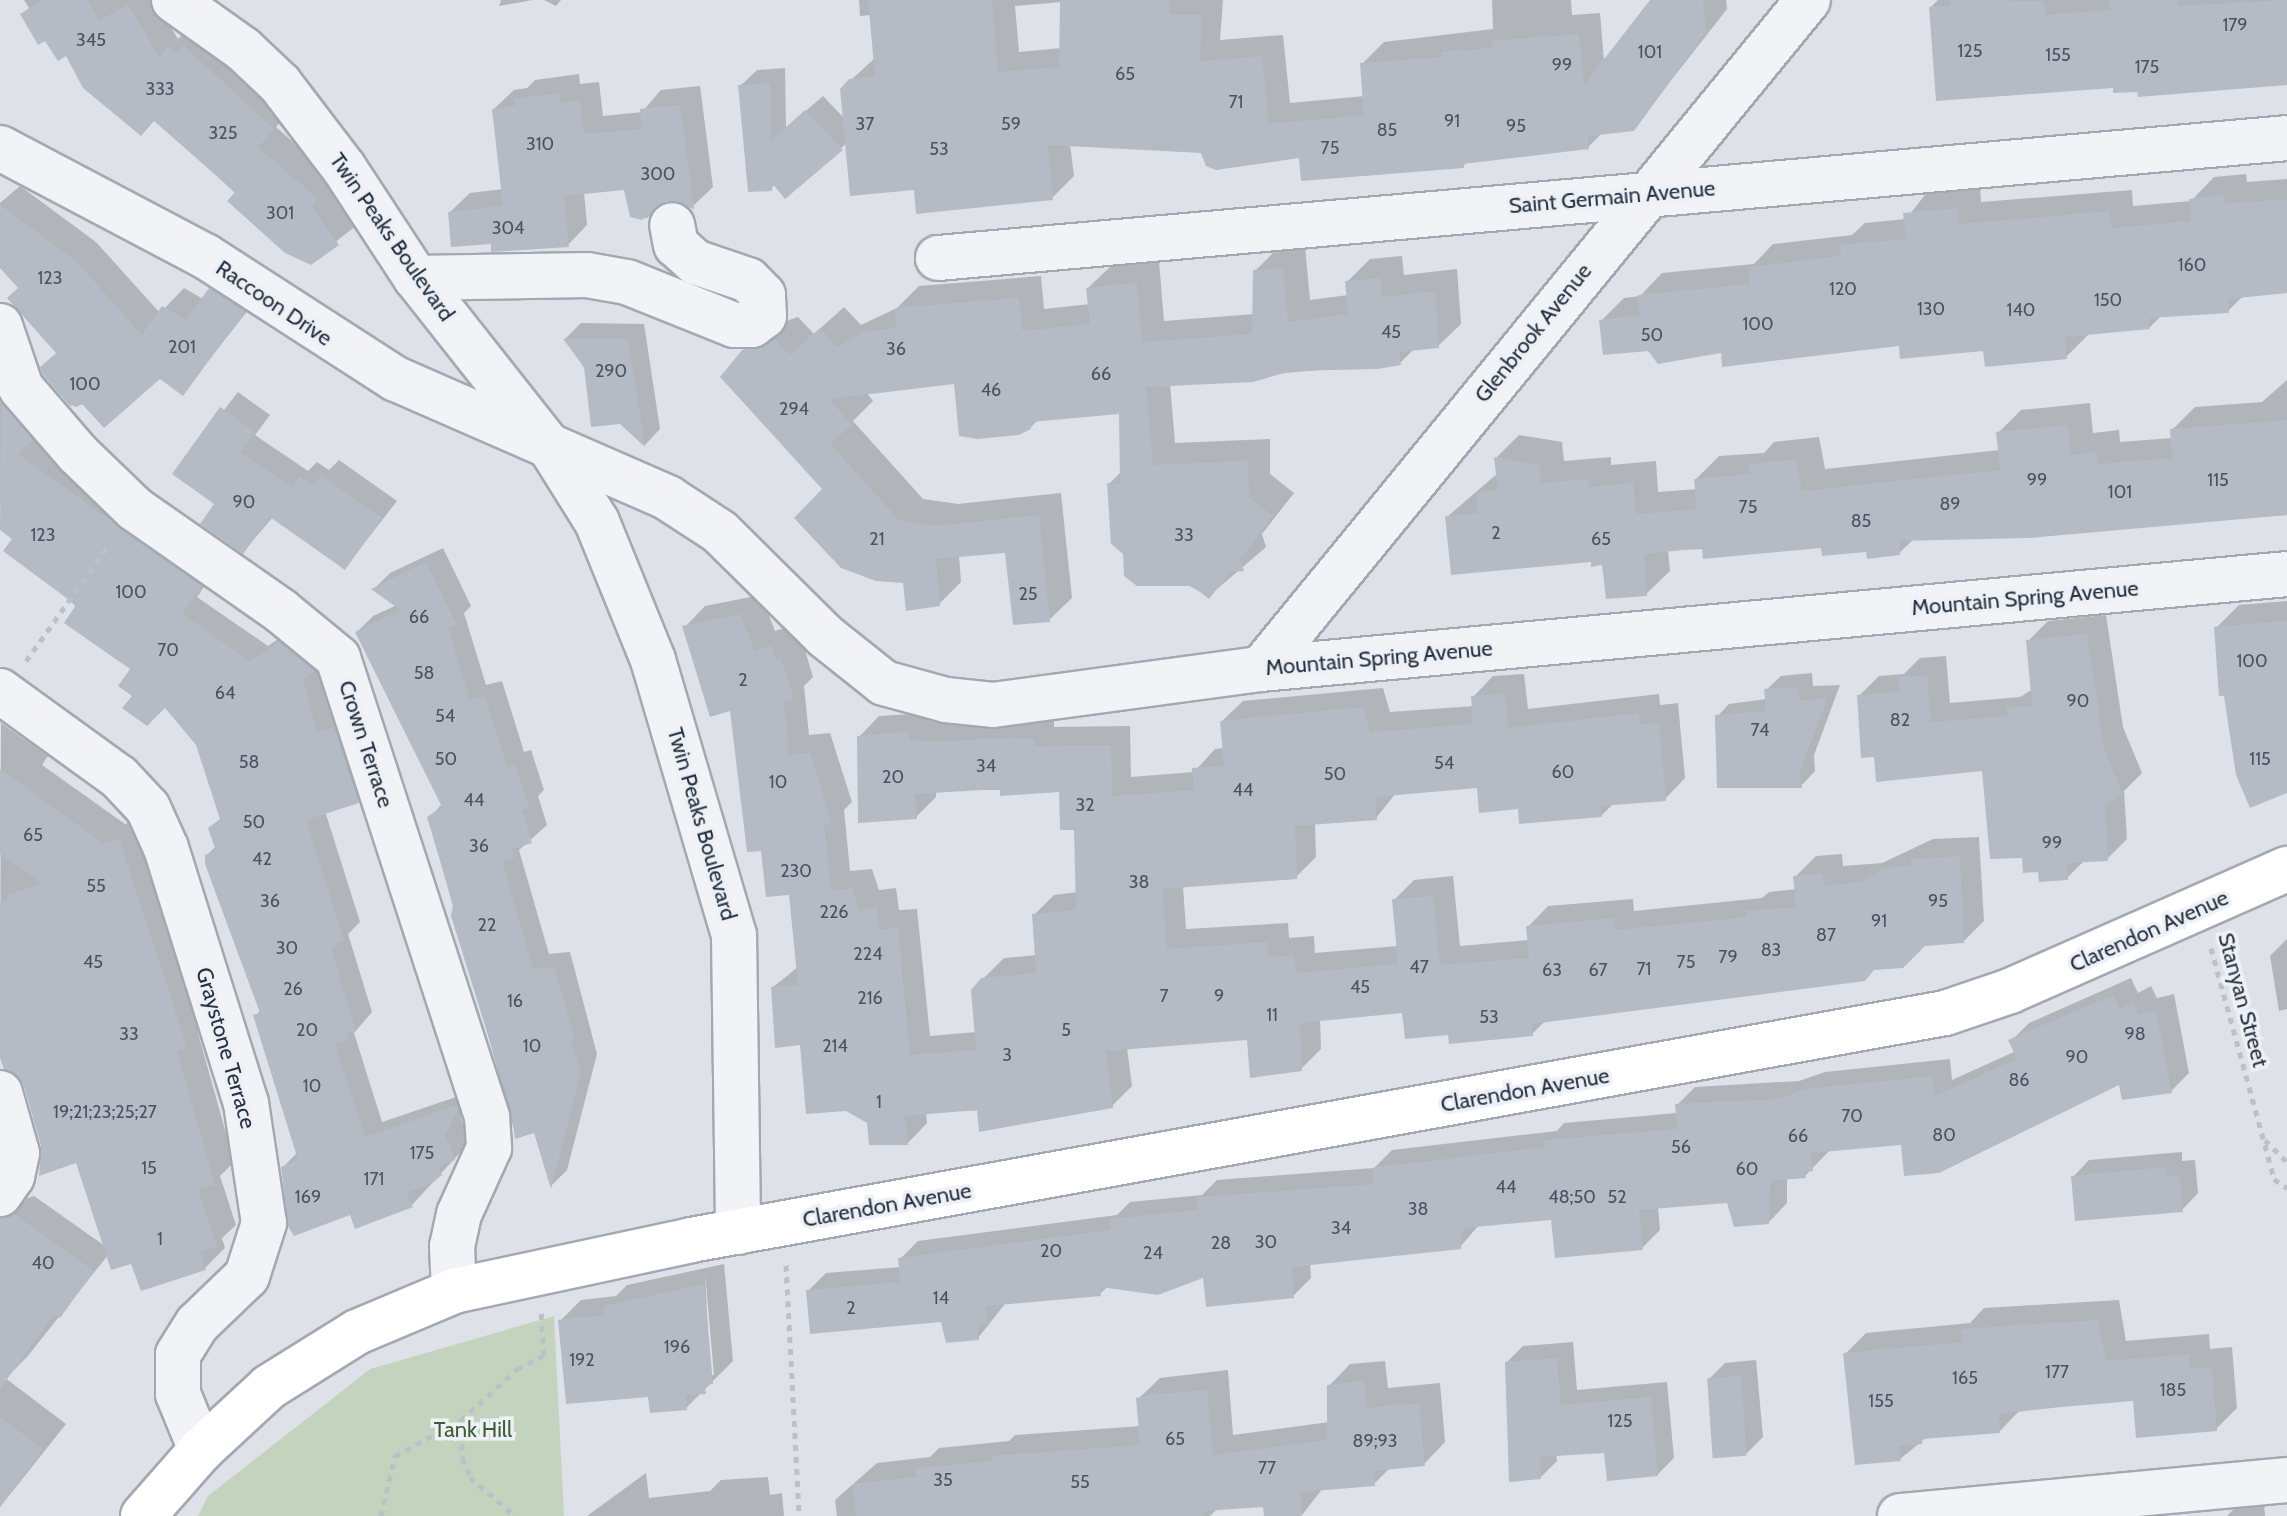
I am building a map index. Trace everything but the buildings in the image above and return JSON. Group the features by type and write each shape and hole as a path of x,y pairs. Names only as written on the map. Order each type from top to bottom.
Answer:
{"main road":[{"name":"Clarendon Avenue","path":"738,1232 1945,1013 2010,991 2287,869"},
{"path":"143,1516 201,1450 296,1368 390,1316 454,1291 524,1272 738,1232"}],"street":[{"name":"Twin Peaks Boulevard","path":"174,0 243,49 280,84 344,168 416,278 552,450 597,522 636,609 724,891 734,935 738,1005 738,1232"},
{"name":"Glenbrook Avenue","path":"1261,669 1646,193 1808,0"},
{"name":"Saint Germain Avenue","path":"938,258 2287,138"},
{"name":"Raccoon Drive","path":"0,148 205,256 396,379 552,450"},
{"path":"416,278 587,275 627,282 734,325 752,325 764,316 763,295 748,280 695,262 676,245 672,225"},
{"name":"Crown Terrace","path":"0,326 21,388 135,509 281,611 338,658 487,1117 489,1148 459,1214 452,1246 454,1291"},
{"name":"Mountain Spring Avenue","path":"552,450 668,498 720,532 825,636 884,683 946,700 993,705 1261,669 2287,574"},
{"name":"Graystone Terrace","path":"2,692 119,777 148,808 166,848 246,1103 264,1223 247,1276 197,1324 178,1355 178,1394 201,1450"},
{"path":"0,1093 17,1153 12,1176 0,1194"},
{"path":"1900,1516 2287,1480"}],"path":[{"path":"2,692 135,509"},
{"name":"Stanyan Street","path":"2204,907 2274,1179 2287,1188"},
{"path":"2264,1140 2287,1162"},
{"path":"786,1260 799,1516"},
{"path":"381,1516 395,1456 461,1420 517,1369 544,1355 541,1312"},
{"path":"461,1420 462,1458 470,1477 515,1516"}],"green space":[{"name":"Tank Hill","path":"554,1316 564,1516 198,1516 208,1496 370,1369"}]}
